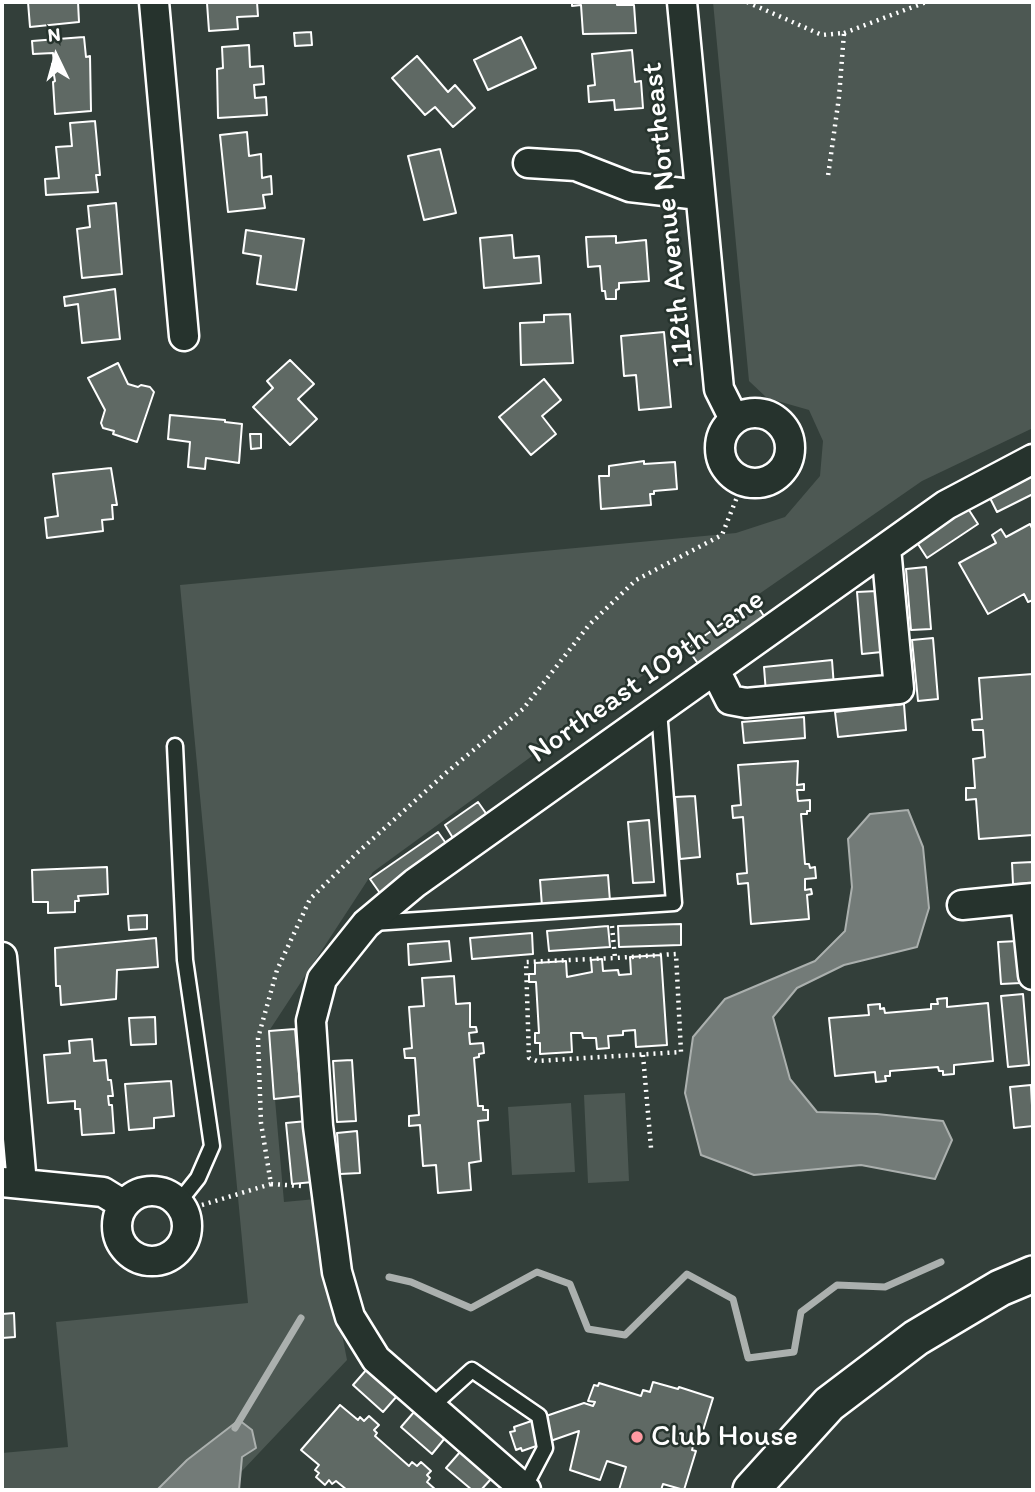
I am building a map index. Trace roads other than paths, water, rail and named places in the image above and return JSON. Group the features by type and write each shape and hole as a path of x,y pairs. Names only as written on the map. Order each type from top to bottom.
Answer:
{"street":[{"path":"154,2 184,336"},
{"name":"112th Avenue Northeast","path":"682,2 719,389 734,419"},
{"path":"528,163 576,166 630,187 699,195"},
{"name":"Northeast 109th Lane","path":"431,1407 376,1359 350,1317 337,1272 318,1126 311,1021 322,979 366,924 415,883 946,505 1033,458"},
{"path":"715,670 730,700 746,703 899,689 886,548"},
{"path":"962,905 1029,898 1033,975"},
{"path":"2,957 12,1183 103,1192 124,1205"},
{"path":"153,1191 163,1193 178,1203 186,1216 186,1237 173,1255 152,1261 132,1254 119,1237 117,1226 124,1205 142,1193 153,1191"},
{"path":"751,1490 830,1404 916,1338 1000,1288 1033,1274"},
{"path":"431,1407 525,1490"}],"lane":[{"path":"366,924 674,903 659,709"},
{"path":"175,746 185,960 212,1146 198,1178 178,1203"},
{"path":"431,1407 472,1370 539,1416 545,1448 525,1490"}],"waterway":[{"path":"389,1277 411,1282 471,1308 537,1272 570,1284 588,1329 625,1335 687,1274 733,1299 748,1358 794,1352 801,1312 837,1285 885,1287 941,1262"},
{"path":"235,1428 301,1318"}],"place":[{"name":"Club House","path":"637,1437"}]}
